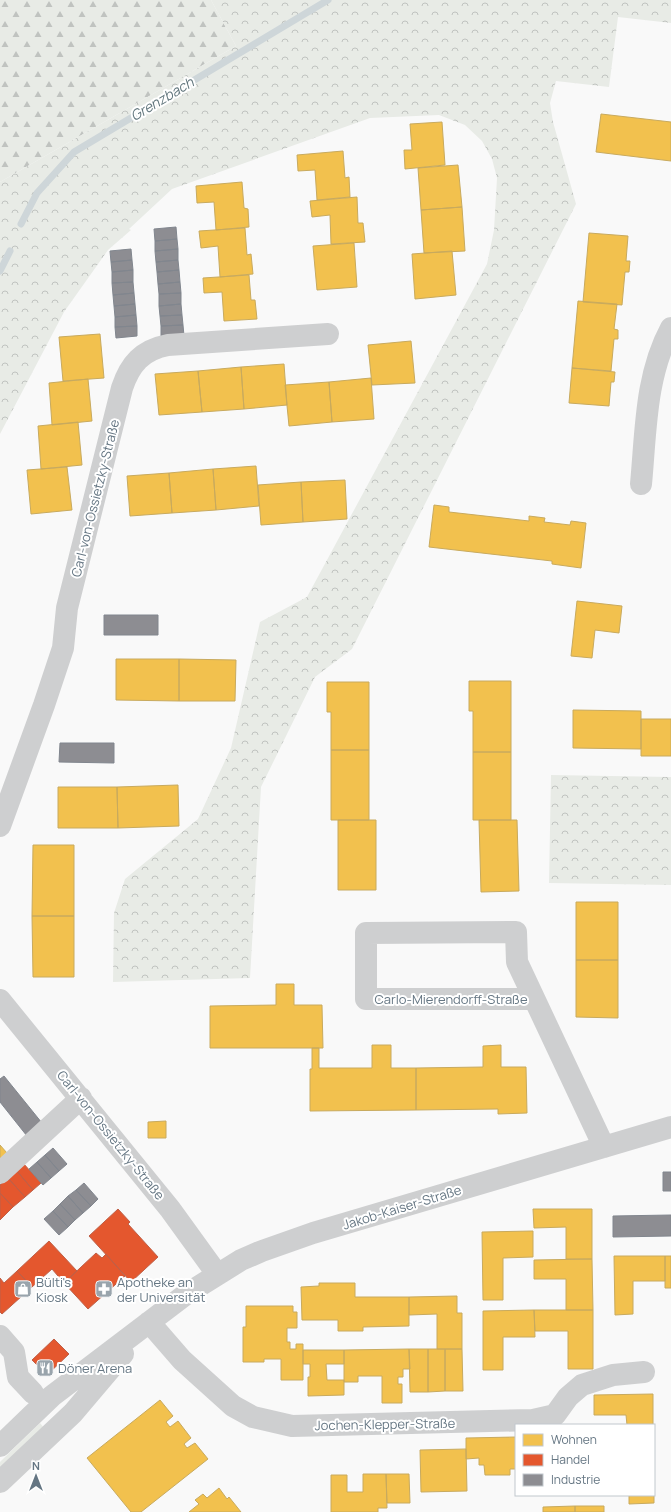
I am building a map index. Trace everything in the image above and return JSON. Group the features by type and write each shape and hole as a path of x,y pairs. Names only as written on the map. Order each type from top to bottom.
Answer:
{"street":[{"path":"642,484 651,385 658,358 671,328"},
{"name":"Carl-von-Ossietzky-Straße","path":"0,826 63,648 67,608 122,388 126,376 132,366 141,356 150,350 168,345 328,334"},
{"name":"Carlo-Mierendorff-Straße","path":"534,999 366,999 366,933 516,932 517,962 604,1147"},
{"name":"Carl-von-Ossietzky-Straße","path":"0,1000 170,1209 217,1274"},
{"path":"0,1173 81,1098"},
{"name":"Jakob-Kaiser-Straße","path":"0,1446 52,1396 149,1322 217,1274 241,1260 313,1233 671,1127"},
{"name":"Jakob-Kaiser-Straße","path":"0,1482 73,1413 149,1322"},
{"name":"Jochen-Klepper-Straße","path":"149,1322 182,1360 232,1406 254,1417 292,1426 533,1420 555,1415 568,1397 582,1385 613,1375 644,1372"},
{"path":"0,1336 14,1352 18,1377 33,1393"}],"green space":[{"path":"0,0 211,0 236,46 0,182"},
{"path":"211,0 671,0 671,23 618,17 609,87 556,81 550,103 553,122 576,204 352,649 315,677 261,787 250,978 113,982 114,913 125,879 198,819 231,748 260,622 307,597 487,264 494,230 497,178 492,159 482,141 465,125 439,115 370,118 172,189 129,229 131,230 108,250 64,312 0,434 0,182 236,46"},
{"path":"551,775 671,777 671,885 549,883"},
{"path":"40,1423 44,1428 0,1471 0,1462"}],"building: Wohnen":[{"path":"601,114 671,122 671,161 596,152"},
{"path":"442,122 445,165 405,169 404,150 412,150 410,124"},
{"path":"343,151 345,178 349,177 350,197 317,200 315,170 298,171 297,155"},
{"path":"458,165 462,207 421,210 418,168"},
{"path":"242,182 244,208 248,209 249,227 216,230 214,202 197,203 196,186"},
{"path":"357,197 358,223 363,223 365,242 331,244 330,215 312,217 310,201"},
{"path":"462,207 465,251 424,253 421,210"},
{"path":"245,228 247,255 251,254 253,274 220,277 218,246 201,248 199,231"},
{"path":"589,233 628,236 626,261 630,261 629,272 625,272 622,305 583,302"},
{"path":"354,243 357,287 317,290 313,246"},
{"path":"452,251 456,295 415,299 412,254"},
{"path":"249,275 251,300 255,300 257,319 224,321 222,292 204,293 203,278"},
{"path":"578,301 617,304 614,329 618,330 618,339 614,339 611,371 572,368"},
{"path":"100,334 104,378 63,381 59,337"},
{"path":"411,341 415,383 372,385 368,345"},
{"path":"284,364 287,405 244,409 241,367"},
{"path":"241,367 244,409 202,412 198,371"},
{"path":"572,368 615,372 614,382 611,382 609,406 569,403"},
{"path":"198,371 202,412 159,415 155,374"},
{"path":"371,378 374,419 332,422 329,382"},
{"path":"88,379 92,421 52,425 49,383"},
{"path":"329,382 332,422 289,426 285,385"},
{"path":"78,422 82,465 41,469 38,426"},
{"path":"256,466 259,506 216,510 213,469"},
{"path":"67,467 72,510 31,514 27,470"},
{"path":"213,469 216,510 172,513 169,473"},
{"path":"169,473 172,513 130,516 127,476"},
{"path":"345,480 347,519 303,522 301,482"},
{"path":"301,482 303,522 261,525 258,485"},
{"path":"434,505 449,507 449,512 529,521 529,516 545,518 544,522 570,525 571,521 586,523 581,568 552,564 552,561 429,547"},
{"path":"577,601 622,606 619,633 595,630 592,658 571,656"},
{"path":"116,659 179,659 179,701 116,700"},
{"path":"179,659 236,660 235,701 179,701"},
{"path":"469,681 511,681 511,752 473,752 473,711 469,711"},
{"path":"327,682 369,682 369,750 331,750 331,712 327,712"},
{"path":"573,710 641,711 641,749 573,748"},
{"path":"641,719 671,719 671,756 641,756"},
{"path":"331,750 369,750 369,820 331,820"},
{"path":"473,752 511,752 511,820 473,820"},
{"path":"178,785 179,826 118,828 117,787"},
{"path":"58,787 117,787 118,828 58,828"},
{"path":"338,820 376,820 376,890 338,890"},
{"path":"479,820 517,820 519,891 481,892"},
{"path":"33,845 74,845 74,916 32,916"},
{"path":"576,902 618,902 618,960 576,960"},
{"path":"32,916 74,916 74,977 33,977"},
{"path":"576,960 618,960 618,1018 576,1017"},
{"path":"276,984 294,984 294,1005 322,1005 323,1048 210,1048 210,1006 276,1005"},
{"path":"372,1045 391,1045 391,1068 416,1068 416,1110 310,1111 310,1069 312,1069 312,1048 319,1048 319,1068 372,1068"},
{"path":"501,1045 501,1067 526,1067 527,1113 498,1114 498,1109 416,1110 416,1068 483,1067 483,1046"},
{"path":"166,1121 166,1138 148,1138 148,1122"},
{"path":"0,1145 7,1153 0,1159"},
{"path":"533,1209 592,1209 592,1259 566,1259 566,1227 534,1228"},
{"path":"533,1231 533,1257 503,1258 503,1300 483,1300 482,1232"},
{"path":"614,1256 665,1256 665,1281 633,1281 633,1314 615,1315"},
{"path":"665,1256 671,1256 671,1288 665,1288"},
{"path":"592,1259 593,1310 566,1310 566,1279 534,1279 534,1260"},
{"path":"319,1283 355,1283 355,1297 409,1297 409,1326 363,1327 363,1331 338,1331 338,1320 302,1320 301,1287 319,1286"},
{"path":"457,1296 457,1313 462,1313 462,1349 437,1349 437,1314 409,1315 409,1297"},
{"path":"246,1306 293,1306 293,1312 297,1312 297,1328 287,1328 287,1342 290,1342 290,1349 296,1349 296,1344 303,1344 303,1380 281,1380 281,1359 264,1359 264,1362 243,1362 243,1327 246,1327"},
{"path":"534,1310 593,1310 593,1369 568,1369 568,1331 535,1331"},
{"path":"534,1310 535,1337 503,1337 503,1370 483,1370 483,1311"},
{"path":"409,1349 428,1349 428,1392 410,1392"},
{"path":"409,1349 410,1369 403,1369 403,1377 398,1377 398,1384 402,1384 402,1403 382,1403 382,1376 358,1376 358,1382 344,1382 344,1350"},
{"path":"428,1349 445,1349 445,1391 428,1392"},
{"path":"445,1349 462,1349 463,1391 445,1391"},
{"path":"303,1350 344,1350 344,1364 326,1364 327,1380 344,1380 344,1395 308,1396 310,1364 303,1364"},
{"path":"653,1394 653,1424 627,1424 626,1415 594,1415 594,1395"},
{"path":"160,1400 173,1416 166,1422 170,1427 178,1421 191,1438 184,1444 187,1448 195,1443 208,1459 141,1512 131,1512 87,1458"},
{"path":"515,1437 515,1469 510,1469 510,1475 485,1475 484,1465 479,1465 479,1458 466,1459 466,1438"},
{"path":"466,1449 467,1491 421,1492 420,1450"},
{"path":"363,1474 386,1474 387,1508 378,1508 378,1512 331,1512 331,1475 347,1475 347,1492 363,1492"},
{"path":"386,1474 409,1474 410,1503 387,1503"},
{"path":"219,1488 227,1499 229,1497 241,1512 189,1512 199,1504 195,1500 203,1494 207,1498"},
{"path":"629,1496 654,1496 654,1503 629,1504"},
{"path":"575,1506 575,1512 543,1512 543,1507"},
{"path":"575,1506 604,1506 604,1512 575,1512"}],"building: Handel":[{"path":"23,1163 41,1183 33,1190 16,1170"},
{"path":"16,1170 33,1190 25,1197 8,1178"},
{"path":"8,1178 25,1197 13,1207 0,1193 0,1185"},
{"path":"0,1193 13,1207 0,1220"},
{"path":"118,1209 130,1222 128,1224 158,1257 131,1282 89,1236"},
{"path":"49,1241 77,1271 64,1283 52,1269 32,1287 17,1271"},
{"path":"96,1253 102,1258 106,1254 125,1276 88,1309 64,1283"},
{"path":"17,1271 32,1287 2,1314 0,1312 0,1278 4,1283"},
{"path":"54,1339 69,1354 47,1375 32,1360"}],"building: Industrie":[{"path":"176,227 177,239 155,241 154,229"},
{"path":"177,239 178,249 155,251 155,241"},
{"path":"131,249 132,260 111,262 110,251"},
{"path":"178,249 178,260 156,262 155,251"},
{"path":"132,260 133,270 112,272 111,262"},
{"path":"178,260 179,270 157,272 156,262"},
{"path":"133,270 133,282 112,283 112,272"},
{"path":"179,270 180,282 158,284 157,272"},
{"path":"133,282 134,293 113,295 112,283"},
{"path":"180,282 181,293 159,294 158,284"},
{"path":"134,293 135,304 114,306 113,295"},
{"path":"181,293 181,304 159,306 159,294"},
{"path":"135,304 136,315 115,317 114,306"},
{"path":"181,304 182,315 160,316 159,306"},
{"path":"136,315 137,326 115,327 115,317"},
{"path":"182,315 183,325 161,326 160,316"},
{"path":"183,325 184,336 161,337 161,326"},
{"path":"137,326 137,336 116,338 115,327"},
{"path":"104,615 158,615 158,635 104,635"},
{"path":"60,743 114,743 114,763 59,762"},
{"path":"4,1076 42,1123 27,1136 0,1102 0,1079"},
{"path":"53,1148 67,1164 59,1171 45,1155"},
{"path":"45,1155 59,1171 51,1178 37,1162"},
{"path":"37,1162 51,1178 43,1185 29,1169"},
{"path":"663,1172 671,1172 671,1191 663,1191"},
{"path":"84,1183 98,1199 91,1206 76,1190"},
{"path":"76,1190 91,1206 83,1213 68,1196"},
{"path":"68,1196 83,1213 75,1220 60,1204"},
{"path":"60,1204 75,1220 68,1227 53,1211"},
{"path":"53,1211 68,1227 59,1235 44,1219"},
{"path":"671,1215 671,1236 613,1237 613,1216"}],"waterway":[{"name":"Grenzbach","path":"21,224 37,193 74,152 328,0"},
{"name":"Grenzbach","path":"0,271 10,251"}],"place":[{"name":"Bülti's Kiosk","path":"23,1289"},
{"name":"Apotheke an der Universität","path":"104,1289"},
{"name":"Döner Arena","path":"45,1368"}]}
